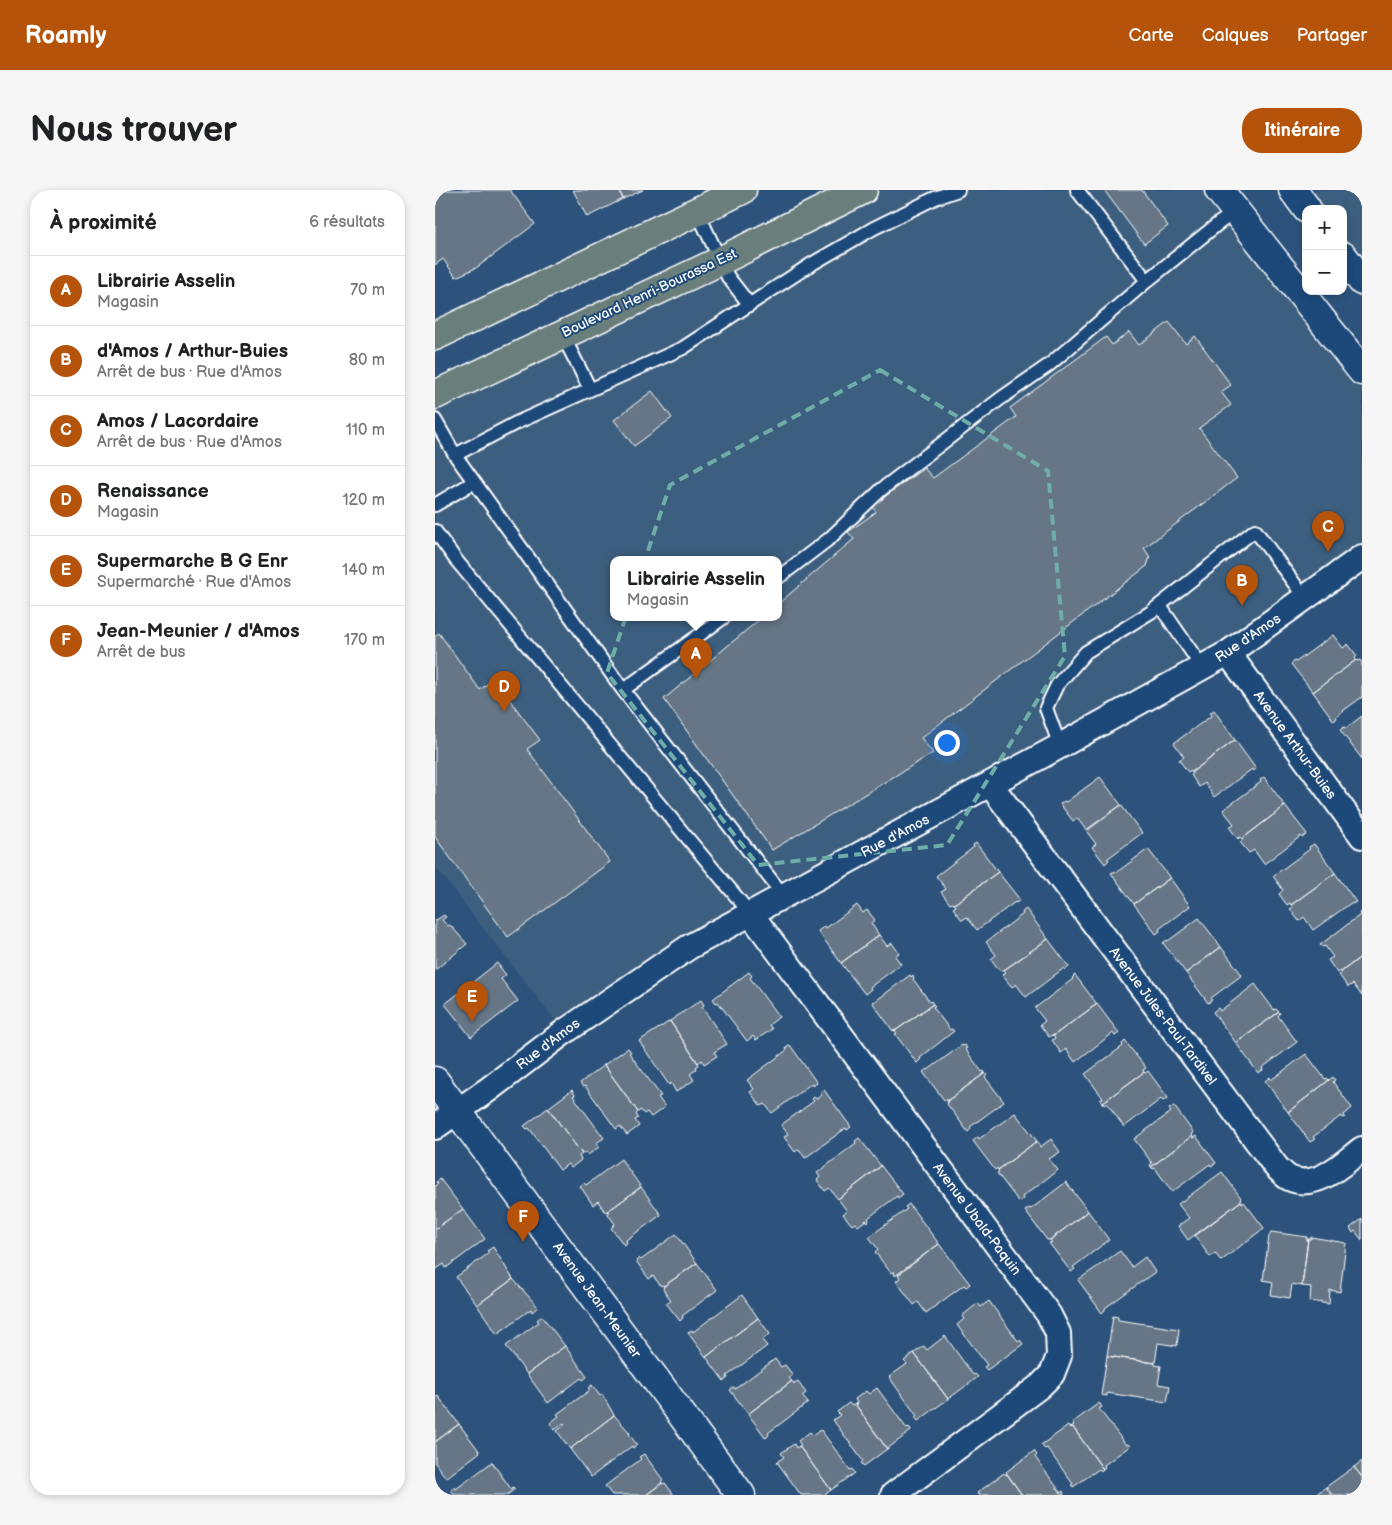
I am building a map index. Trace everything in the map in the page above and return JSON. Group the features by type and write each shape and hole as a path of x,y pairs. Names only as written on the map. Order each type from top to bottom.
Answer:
{"main road":[{"path":"435,336 742,190"},
{"name":"Boulevard Henri-Bourassa Est","path":"435,395 720,261 863,190"}],"street":[{"path":"1219,190 1362,371"},
{"path":"1293,190 1304,205"},
{"path":"1347,261 1362,281"},
{"name":"Rue d'Amos","path":"446,1119 564,1032 689,947 1229,653 1362,556"},
{"name":"Avenue Arthur-Buies","path":"1229,653 1362,836"},
{"name":"Avenue Jules-Paul-Tardivel","path":"990,784 1277,1168 1288,1178 1303,1182 1319,1179 1362,1149"},
{"name":"Avenue Ubald-Paquin","path":"750,913 1043,1307 1058,1333 1059,1356 1052,1374 1040,1386 893,1495"},
{"name":"Avenue Jean-Meunier","path":"435,1081 446,1119 741,1495"}],"lane":[{"path":"455,455 516,423 683,348 809,265 874,228 935,198 958,190"},
{"path":"1077,190 1147,281"},
{"path":"697,211 728,277 749,304"},
{"path":"782,575 829,539 882,489 1049,364 1147,281 1235,212"},
{"path":"563,334 590,389"},
{"path":"435,420 455,455 623,690 783,895"},
{"path":"435,505 474,482"},
{"path":"1061,746 1046,708 1057,685 1086,652 1160,606 1255,530 1305,598"},
{"path":"435,531 456,560 750,913"},
{"path":"1160,606 1202,667"},
{"path":"623,690 719,621"}],"highlighted area":[{"path":"880,370 1048,471 1065,656 947,845 758,865 607,673 670,485"}],"shaded area":[{"path":"861,190 1224,190 1362,376 1362,557 1228,653 990,784 564,1032 435,866 435,396"},
{"path":"1291,190 1362,190 1362,284 1347,264 1347,205 1303,205"}],"building":[{"path":"435,190 510,190 535,224 476,268 456,277 443,259 435,265"},
{"path":"573,190 619,190 623,199 587,217"},
{"path":"619,190 643,190 623,199"},
{"path":"1104,190 1142,190 1168,226 1144,244"},
{"path":"1169,322 1186,344 1195,336 1231,385 1221,392 1231,405 1199,428 1237,478 1144,548 1150,557 1147,566 921,738 933,753 772,850 664,699 757,621 782,621 782,600 854,539 848,532 876,512 872,506 924,468 933,478 1016,417 1010,408 1106,337 1112,345 1129,332 1139,345"},
{"path":"652,391 672,418 634,446 614,420"},
{"path":"439,633 480,690 494,679 540,740 527,749 610,862 508,937 435,837 435,636"},
{"path":"1333,635 1343,648 1348,644 1357,656 1356,660 1313,692 1291,664"},
{"path":"1356,660 1360,660 1362,663 1362,697 1336,716 1337,718 1334,721 1313,692"},
{"path":"1214,710 1235,740 1192,772 1191,770 1188,772 1179,760 1184,757 1174,743 1211,716 1210,713"},
{"path":"1362,716 1362,759 1340,730 1344,727 1346,728"},
{"path":"1235,740 1256,769 1253,771 1252,769 1214,797 1205,783 1199,787 1191,775 1193,774 1192,772"},
{"path":"1100,777 1121,805 1086,830 1077,818 1073,821 1060,804 1064,801 1066,802"},
{"path":"1264,777 1285,806 1242,839 1240,837 1238,839 1229,827 1234,824 1223,810 1261,782 1260,780"},
{"path":"1121,805 1142,833 1107,859 1109,860 1105,864 1092,847 1096,844 1087,832"},
{"path":"1285,806 1307,834 1302,838 1301,836 1264,864 1254,850 1249,853 1240,842"},
{"path":"976,843 998,872 954,904 950,904 941,892 946,889 936,876 974,847 973,845"},
{"path":"1314,844 1335,873 1291,905 1290,903 1287,905 1279,894 1283,890 1273,876"},
{"path":"1148,849 1170,878 1134,904 1111,873 1117,872"},
{"path":"998,872 1020,900 977,930 967,917 962,920 953,908 956,906 954,904"},
{"path":"1335,873 1356,902 1351,903 1313,930 1304,917 1299,921 1290,909 1293,907 1291,905"},
{"path":"1170,878 1190,906 1159,929 1160,931 1156,934 1134,904"},
{"path":"857,905 863,913 867,910 875,920 871,923 879,935 841,963 818,931 825,926 826,928"},
{"path":"1026,909 1048,939 1000,971 991,959 996,955 986,942 1023,914 1022,912"},
{"path":"1362,911 1362,956 1337,973 1328,960 1333,957 1325,946 1320,945 1360,915 1359,913"},
{"path":"444,915 446,917 442,920 448,926 450,925 467,944 435,970 435,921"},
{"path":"1199,918 1221,947 1186,973 1163,943"},
{"path":"879,935 887,946 892,943 899,953 895,956 901,964 870,987 871,989 865,994 841,963"},
{"path":"1048,939 1069,967 1065,970 1064,968 1026,997 1016,984 1012,987 1002,975 1006,972 1004,970"},
{"path":"1221,947 1242,975 1211,998 1212,1000 1208,1003 1186,973"},
{"path":"1362,956 1362,996 1353,984 1348,987 1339,975"},
{"path":"497,963 506,975 501,979 518,1001 471,1037 445,1004"},
{"path":"749,972 752,976 750,978 779,1017 769,1025 772,1029 756,1040 753,1036 747,1041 718,1002 716,1003 713,999"},
{"path":"910,975 911,977 913,975 913,979 933,1004 893,1031 872,1002"},
{"path":"1075,975 1097,1004 1049,1037 1040,1025 1045,1021 1035,1008 1073,979"},
{"path":"1255,984 1274,1010 1276,1009 1279,1012 1236,1043 1213,1012 1218,1008 1220,1011"},
{"path":"701,1000 704,1005 702,1007 727,1044 714,1052 717,1056 704,1064 702,1060 698,1063 670,1021"},
{"path":"933,1004 935,1006 933,1007 950,1030 954,1031 920,1058 917,1063 895,1034 897,1033 895,1031"},
{"path":"1097,1004 1119,1033 1115,1036 1113,1033 1075,1062 1066,1049 1061,1053 1052,1040 1055,1038 1053,1036"},
{"path":"1279,1012 1278,1016 1297,1042 1258,1073 1236,1043"},
{"path":"670,1021 699,1065 690,1074 694,1080 676,1092 671,1083 669,1085 639,1041"},
{"path":"1125,1041 1146,1068 1143,1070 1144,1072 1102,1103 1100,1100 1103,1098 1085,1074 1123,1046 1122,1044"},
{"path":"790,1045 817,1083 813,1086 812,1083 772,1113 765,1104 761,1106 750,1092 754,1089 747,1080 787,1050 786,1048"},
{"path":"962,1045 965,1045 967,1048 965,1049 982,1072 984,1071 985,1073 947,1101 946,1099 944,1100 923,1072"},
{"path":"628,1048 631,1052 629,1053 661,1096 658,1097 665,1107 651,1117 647,1112 644,1114 641,1110 638,1112 604,1065"},
{"path":"1306,1054 1325,1079 1329,1080 1288,1112 1265,1081 1270,1077 1271,1080"},
{"path":"604,1065 638,1112 636,1114 638,1118 635,1120 639,1126 627,1135 620,1126 616,1129 585,1086 583,1087 580,1083"},
{"path":"1148,1071 1168,1098 1163,1101 1161,1099 1124,1127 1107,1103 1104,1105 1102,1103"},
{"path":"985,1073 987,1075 985,1077 1004,1102 970,1127 971,1129 968,1132 947,1104 947,1101"},
{"path":"1333,1077 1335,1080 1333,1082 1352,1108 1344,1115 1345,1117 1341,1116 1313,1137 1315,1139 1310,1142 1288,1112"},
{"path":"572,1090 575,1095 573,1096 604,1138 596,1143 599,1147 588,1155 586,1152 582,1154 548,1108"},
{"path":"824,1090 851,1127 847,1130 846,1128 805,1158 799,1149 795,1152 784,1137 788,1134 781,1125 814,1101 812,1099 814,1097 816,1099 822,1095 820,1093"},
{"path":"1174,1106 1193,1132 1192,1136 1151,1167 1152,1163 1134,1139 1171,1112 1169,1109"},
{"path":"548,1108 582,1154 579,1156 581,1160 571,1168 568,1164 560,1170 529,1128 527,1129 524,1126"},
{"path":"1015,1113 1037,1141 998,1170 997,1168 995,1170 973,1141 978,1137 979,1139"},
{"path":"1192,1136 1193,1138 1196,1136 1216,1163 1211,1166 1210,1164 1172,1192 1155,1168 1151,1167"},
{"path":"859,1138 881,1166 838,1199 829,1188 825,1191 817,1180 820,1177 817,1173 856,1143 855,1141"},
{"path":"1051,1139 1060,1152 1049,1159 1058,1170 1022,1197 1023,1199 1019,1202 997,1173 999,1172 998,1170 1037,1141 1040,1147"},
{"path":"621,1159 641,1187 605,1212 598,1201 593,1205 580,1186 584,1183 586,1185"},
{"path":"881,1166 903,1194 898,1198 897,1196 868,1218 868,1222 866,1220 858,1226 855,1223 852,1225 843,1214 847,1211 838,1199"},
{"path":"1222,1172 1241,1198 1241,1201 1188,1240 1178,1226 1189,1218 1178,1204"},
{"path":"440,1179 463,1209 435,1229 435,1186 438,1184 436,1182"},
{"path":"1066,1182 1088,1211 1050,1240 1047,1240 1025,1211 1029,1208 1031,1209"},
{"path":"641,1187 661,1215 626,1240 627,1243 624,1245 611,1228 615,1224 608,1211"},
{"path":"1241,1201 1242,1203 1244,1202 1264,1228 1221,1261 1215,1253 1210,1257 1195,1236"},
{"path":"909,1204 939,1244 895,1276 894,1271 891,1273 875,1252 878,1249 869,1237 907,1209 905,1207"},
{"path":"463,1209 485,1239 446,1268 444,1264 435,1270 435,1229"},
{"path":"1088,1211 1109,1240 1073,1267 1075,1269 1071,1272 1049,1243 1052,1242 1050,1240"},
{"path":"1362,1219 1362,1240 1350,1228"},
{"path":"1271,1232 1307,1237 1306,1239 1308,1239 1302,1286 1292,1284 1290,1298 1271,1295 1273,1282 1263,1280"},
{"path":"676,1234 697,1263 664,1286 661,1286 653,1276 649,1279 636,1261 639,1258 641,1260"},
{"path":"1311,1237 1346,1243 1340,1292 1330,1290 1329,1304 1310,1301 1311,1287 1302,1286 1308,1239 1311,1239"},
{"path":"939,1244 970,1284 966,1287 964,1285 926,1313 918,1302 914,1305 896,1281 900,1278 898,1275"},
{"path":"493,1247 513,1279 477,1305 456,1277 489,1253 487,1251"},
{"path":"1120,1251 1132,1267 1145,1257 1155,1272 1105,1308 1102,1313 1078,1280"},
{"path":"697,1263 717,1290 682,1316 683,1318 680,1321 666,1303 671,1300 663,1289 664,1286"},
{"path":"513,1279 538,1307 532,1312 531,1309 497,1334 477,1305"},
{"path":"742,1295 758,1318 706,1357 688,1333 692,1330 693,1332"},
{"path":"989,1301 1018,1341 1020,1340 1023,1344 987,1370 984,1367 987,1365 957,1325 964,1319 962,1316 978,1303 981,1307"},
{"path":"542,1316 565,1346 527,1374 506,1346 539,1322 537,1320"},
{"path":"1113,1316 1118,1317 1118,1320 1179,1329 1177,1346 1158,1343 1155,1363 1107,1356"},
{"path":"758,1318 770,1334 762,1340 767,1346 727,1376 728,1378 724,1381 706,1357"},
{"path":"945,1336 973,1375 975,1374 978,1377 948,1399 914,1353 924,1346 927,1350"},
{"path":"565,1346 587,1377 583,1380 581,1378 548,1403 527,1374"},
{"path":"914,1353 948,1399 918,1421 915,1417 917,1416 889,1377 907,1364 904,1361"},
{"path":"1107,1356 1155,1363 1155,1365 1161,1366 1158,1384 1170,1386 1167,1402 1107,1393 1107,1396 1101,1395"},
{"path":"775,1359 781,1367 785,1365 793,1375 789,1378 792,1381 748,1414 730,1390 734,1387 735,1389"},
{"path":"792,1381 794,1384 798,1382 806,1393 802,1396 808,1403 768,1433 769,1435 766,1438 748,1414"},
{"path":"592,1385 600,1396 602,1394 614,1415 570,1449 557,1431 565,1425 564,1423 555,1430 550,1423 559,1416 557,1414 590,1390 588,1388"},
{"path":"877,1388 907,1429 909,1427 911,1431 887,1449 855,1404 857,1403 855,1399 866,1391 869,1394"},
{"path":"438,1396 459,1424 435,1442 435,1398"},
{"path":"849,1403 852,1406 855,1404 887,1449 864,1466 861,1463 863,1461 833,1420 840,1415 837,1412"},
{"path":"1099,1403 1102,1407 1099,1409 1126,1445 1130,1446 1104,1465 1103,1469 1072,1426 1074,1425 1072,1423"},
{"path":"614,1415 630,1433 637,1445 633,1448 632,1446 591,1477 570,1449"},
{"path":"459,1424 480,1452 446,1478 435,1463 435,1442"},
{"path":"1068,1426 1070,1428 1072,1426 1103,1469 1101,1471 1099,1469 1073,1487 1071,1485 1073,1484 1047,1448 1045,1449 1041,1445"},
{"path":"821,1430 850,1470 852,1469 855,1473 831,1490 799,1446 801,1445 798,1441 810,1432 813,1435"},
{"path":"794,1444 796,1448 799,1446 831,1490 824,1495 801,1495 777,1462 784,1457 781,1453"},
{"path":"1034,1451 1037,1455 1035,1457 1061,1493 1063,1491 1064,1495 1022,1495 1007,1474 1006,1472"},
{"path":"644,1454 663,1480 662,1483 646,1495 612,1495 605,1486 641,1459 639,1457"},
{"path":"1362,1461 1362,1477 1354,1467"},
{"path":"492,1462 511,1489 513,1487 515,1489 507,1495 455,1495 451,1490 455,1487 456,1489"},
{"path":"1354,1467 1362,1477 1362,1495 1332,1495 1326,1487"},
{"path":"1004,1473 1007,1474 1022,1495 978,1495 977,1493"},
{"path":"662,1483 665,1483 674,1495 646,1495"},
{"path":"1326,1487 1332,1495 1315,1495"}],"place":[{"name":"Amos / Lacordaire","path":"1328,552"},
{"name":"d'Amos / Arthur-Buies","path":"1242,606"},
{"name":"Librairie Asselin","path":"696,679"},
{"name":"Renaissance","path":"504,712"},
{"name":"Supermarche B G Enr","path":"472,1022"},
{"name":"Jean-Meunier / d'Amos","path":"523,1242"}]}
